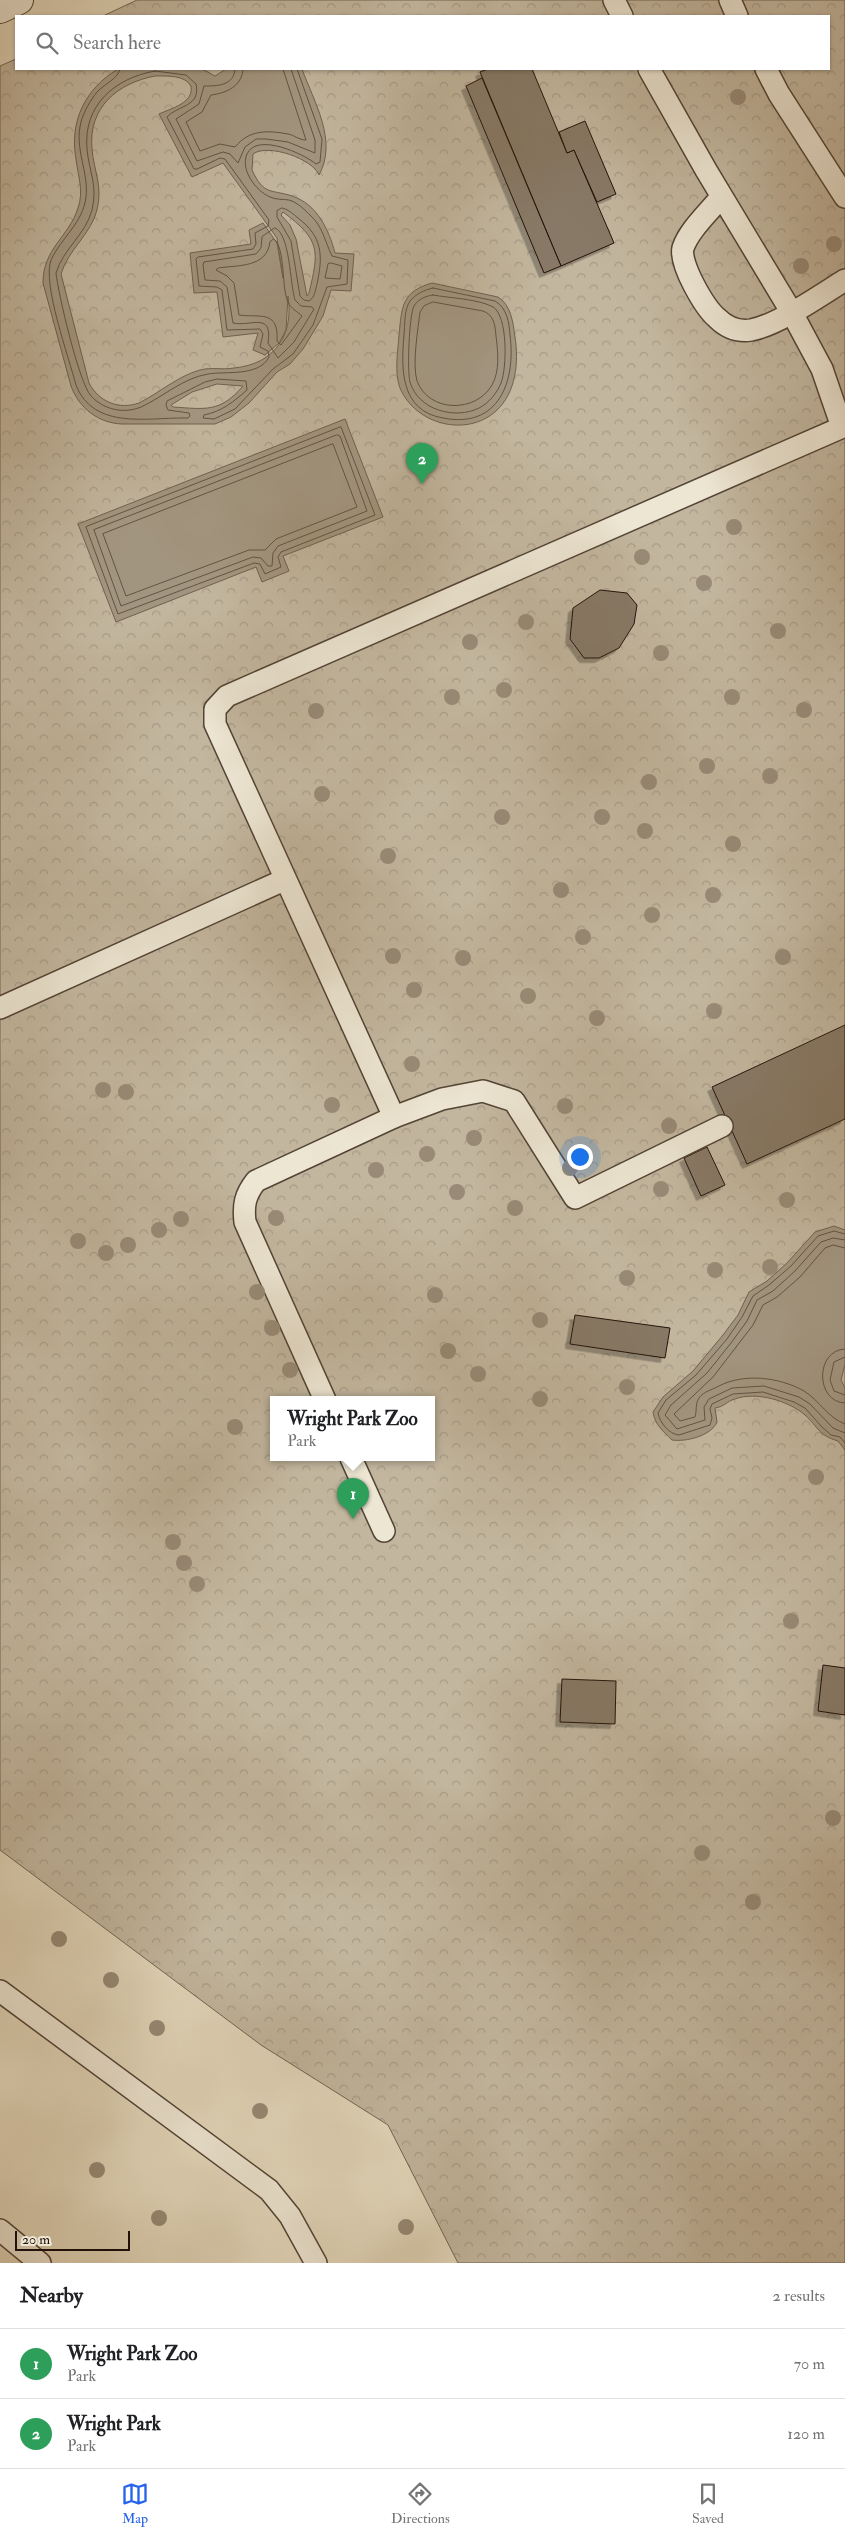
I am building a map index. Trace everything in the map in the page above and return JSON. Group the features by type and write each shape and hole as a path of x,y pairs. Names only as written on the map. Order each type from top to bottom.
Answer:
{"street":[{"path":"0,9 19,0"}],"lane":[{"path":"614,0 622,15"},
{"path":"730,0 737,15"},
{"path":"394,1117 284,880 215,724 215,708 227,696 843,426 822,369 792,313 721,197 650,70"},
{"path":"767,70 845,197"},
{"path":"721,197 690,236 683,248 682,259 685,270 716,318 734,329 752,330 792,313 845,280"},
{"path":"0,1008 284,880"},
{"path":"323,1396 245,1222 243,1206 248,1191 256,1181 394,1117 442,1099 483,1091 514,1101 576,1198 722,1126"},
{"path":"352,1461 384,1531"},
{"path":"0,1991 269,2190 290,2216 316,2263"},
{"path":"0,2230 40,2263"}],"green space":[{"path":"137,0 845,0 845,2263 458,2263 388,2125 261,2045 0,1850 0,66 15,59 15,70 830,70 830,15 105,15"}],"water":[{"path":"117,70 204,70 215,76 224,70 302,70 318,108 325,135 326,149 319,175 308,163 299,158 269,150 253,154 252,170 264,188 301,200 315,211 325,227 335,253 354,254 351,291 331,290 323,316 303,349 290,364 277,372 249,403 231,417 215,424 122,424 105,421 90,413 84,407 71,386 43,283 47,261 69,227 80,202 80,184 74,145 75,132 82,107 97,86","holes":["155,76 170,76 188,82 191,86 191,92 186,101 159,114 192,177 223,163 277,238 283,278 277,243 263,223 249,230 251,244 190,253 194,293 217,292 223,337 258,333 253,350 265,355 279,343 286,331 279,345 261,361 248,365 226,369 204,369 192,373 176,380 139,403 132,405 117,405 104,400 93,390 89,383 61,274 64,265 90,227 97,210 99,186 92,149 92,134 95,121 100,109 108,99 129,84","283,212 311,239 314,247 314,267 307,296 296,239 290,225 281,215","288,296 289,310 286,329","217,384 243,386 235,395 219,405 203,408 173,407 171,405 192,392"]},
{"path":"432,283 498,297 509,309 512,320 517,357 512,386 503,404 496,411 484,419 470,424 442,423 417,411 407,400 398,382 397,362 400,325 405,302 414,291"},
{"path":"345,419 383,517 283,556 289,571 262,582 256,567 116,622 78,524"},
{"path":"834,1226 845,1230 845,1364 841,1380 845,1388 845,1450 838,1441 822,1434 805,1415 790,1405 772,1399 753,1396 735,1399 715,1408 717,1422 714,1427 704,1434 691,1439 672,1440 663,1431 654,1417 653,1412 663,1397 693,1371 723,1335 738,1315 749,1292 767,1281 787,1263 815,1232"}],"building":[{"path":"485,70 532,70 567,153 574,150 614,243 561,266 480,72"},
{"path":"482,78 561,266 544,273 466,86"},
{"path":"585,121 616,194 597,202 574,150 567,153 559,132"},
{"path":"600,590 627,593 637,605 634,624 619,648 599,658 584,658 570,639 573,608"},
{"path":"845,1025 845,1119 747,1164 712,1087"},
{"path":"707,1147 725,1185 701,1196 684,1158"},
{"path":"575,1315 670,1328 665,1358 570,1344"},
{"path":"823,1665 845,1668 845,1715 818,1711"},
{"path":"562,1679 616,1681 615,1724 560,1722"}],"place":[{"name":"Wright Park","path":"422,484"},
{"name":"Wright Park Zoo","path":"353,1519"}]}
